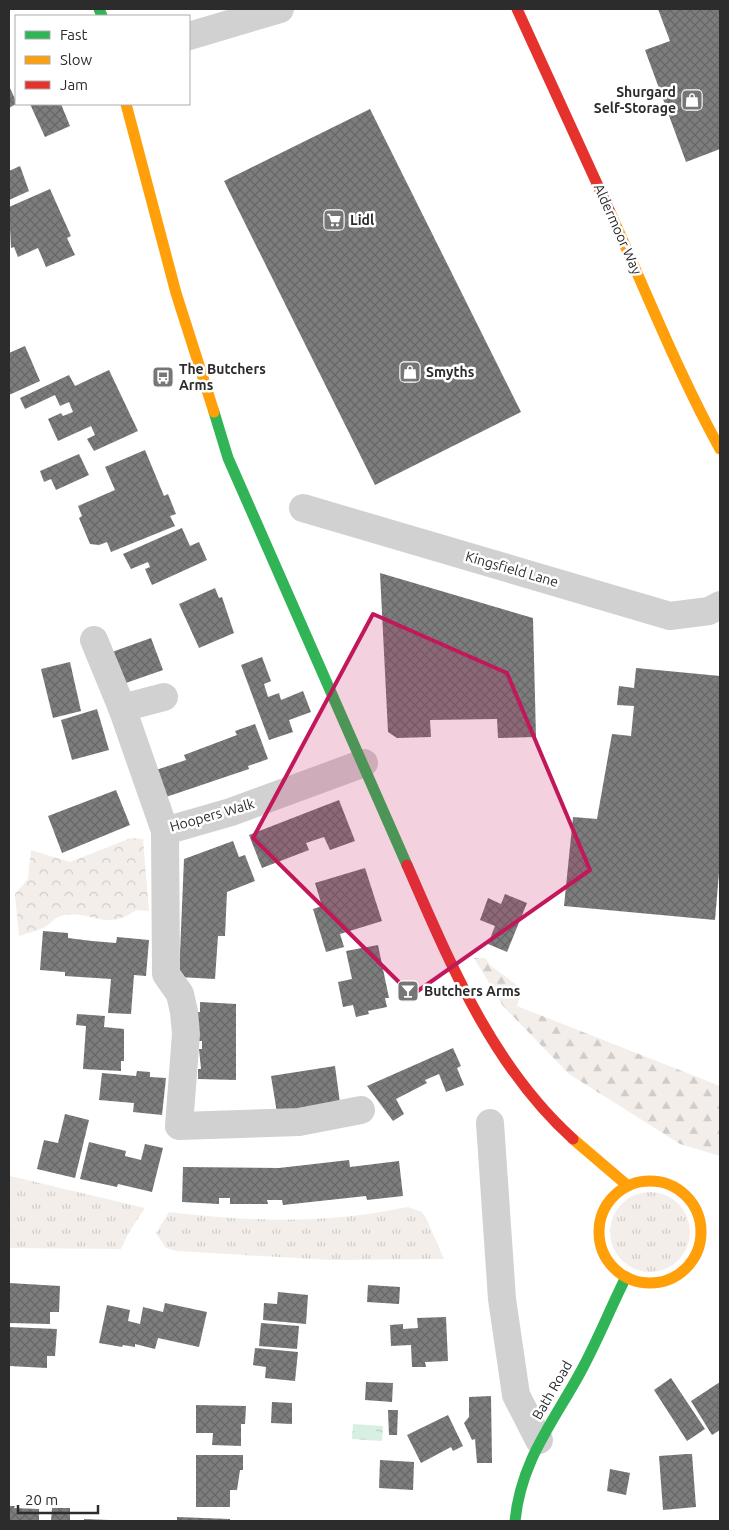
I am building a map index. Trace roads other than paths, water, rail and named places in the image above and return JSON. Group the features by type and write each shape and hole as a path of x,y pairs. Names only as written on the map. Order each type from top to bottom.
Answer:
{"main road":[{"name":"Aldermoor Way","path":"517,9 668,340 690,395 720,448"},
{"path":"126,105 176,293 228,458 455,974 495,1045 564,1131 628,1186"},
{"path":"641,1182 662,1182 680,1190 706,1221 696,1257 683,1272 665,1281 646,1283 626,1277 612,1266 604,1255 599,1234 603,1213 612,1198 628,1186 641,1182"},
{"name":"Bath Road","path":"515,1521 515,1507 523,1471 580,1372 626,1277"}],"street":[{"path":"190,36 280,9"},
{"name":"Kingsfield Lane","path":"303,508 670,616 709,611 720,605"},
{"name":"Hoopers Walk","path":"94,640 122,708 165,831 231,812 364,764"},
{"path":"122,708 164,696"},
{"path":"165,831 166,974 180,994 186,1034 179,1126 243,1126 299,1122 361,1110"},
{"path":"490,1123 502,1299 516,1395 540,1440"}],"water":[{"path":"353,1424 383,1426 382,1441 352,1439"}],"place":[{"name":"Shurgard Self-Storage","path":"692,100"},
{"name":"Lidl","path":"334,220"},
{"name":"Smyths","path":"410,372"},
{"name":"The Butchers Arms","path":"163,377"},
{"name":"Butchers Arms","path":"408,991"}]}
